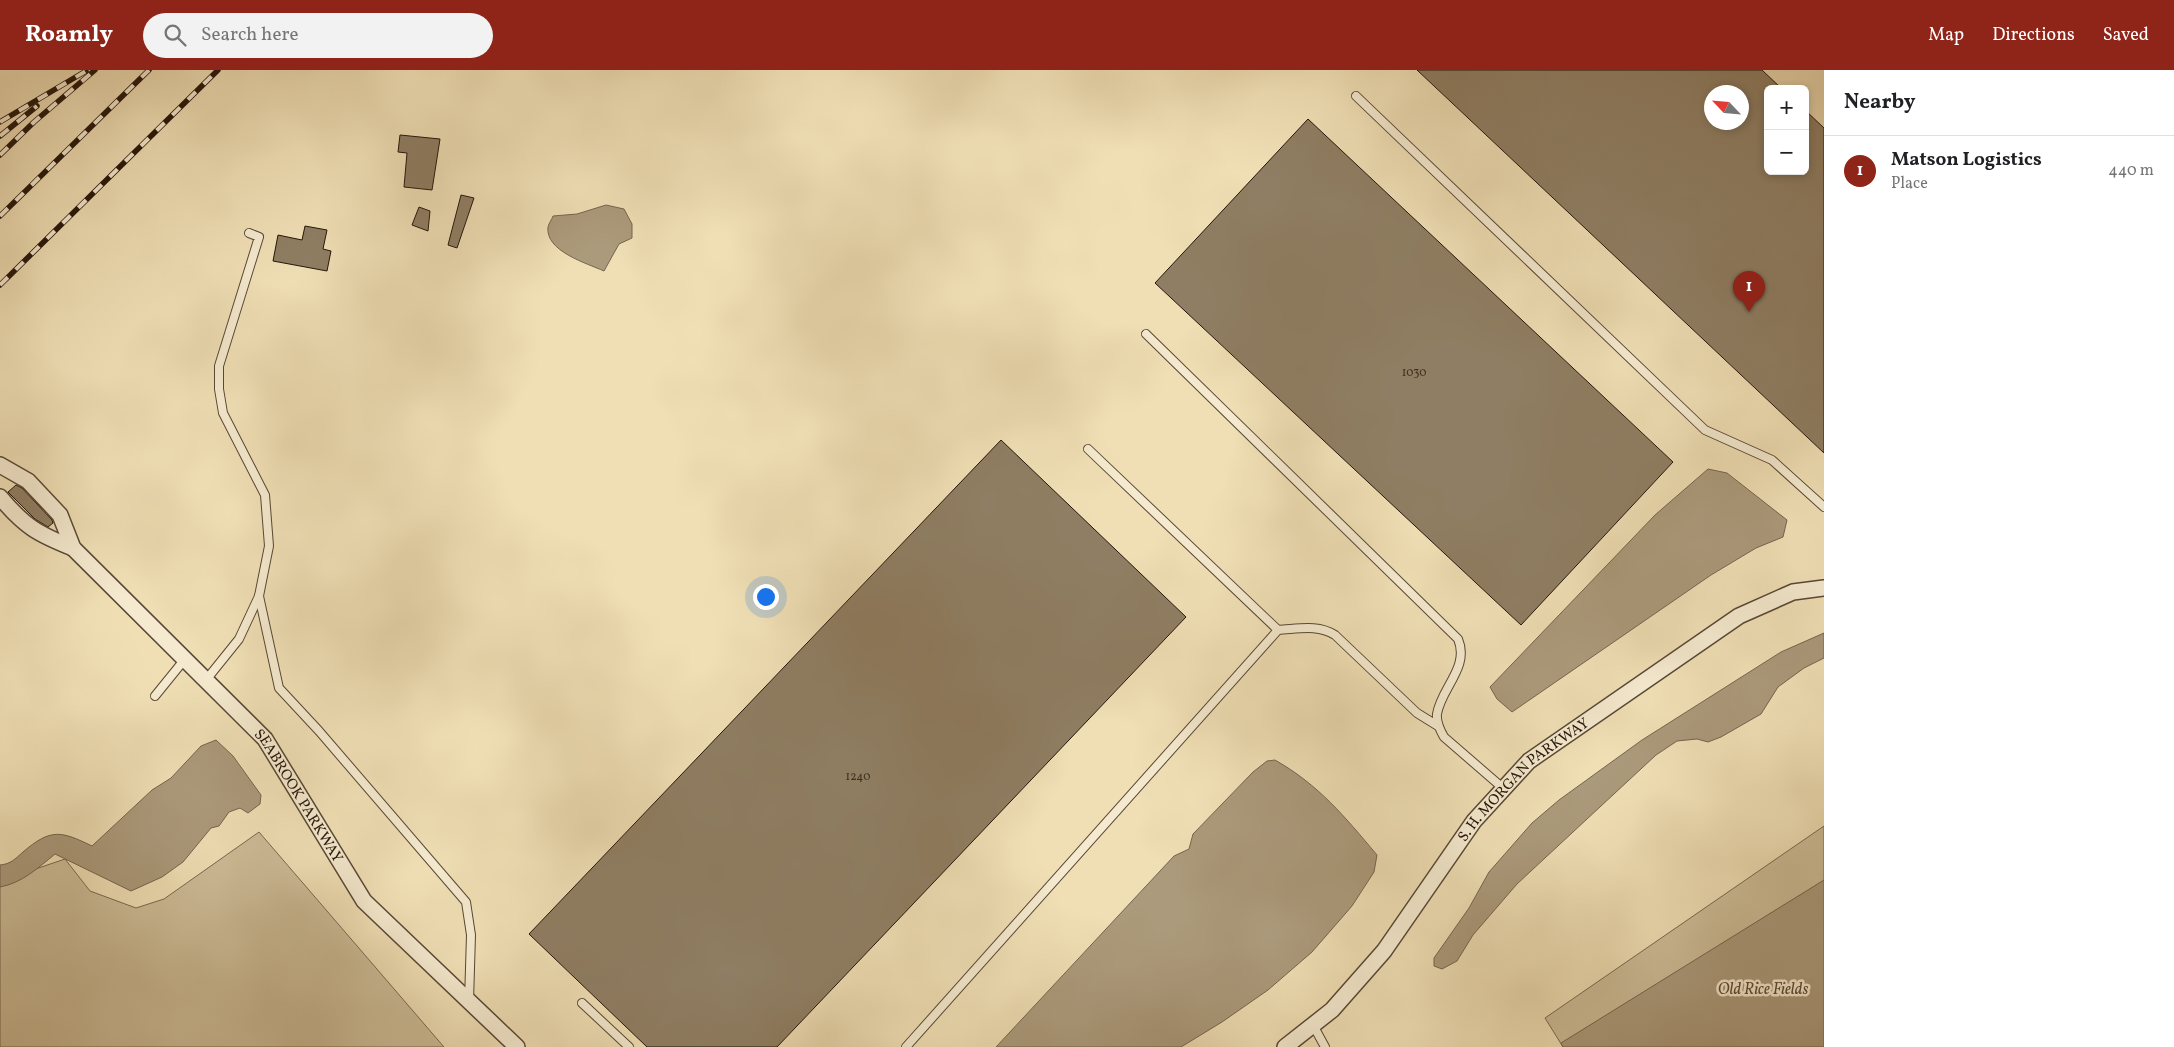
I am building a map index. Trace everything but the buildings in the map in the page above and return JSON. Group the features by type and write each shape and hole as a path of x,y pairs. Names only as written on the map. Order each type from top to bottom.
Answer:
{"street":[{"name":"SEABROOK PARKWAY","path":"0,466 28,481 60,515 74,548 265,739 364,901 517,1047"},
{"name":"SEABROOK PARKWAY","path":"0,497 16,517 40,534 74,548"},
{"name":"S. H. MORGAN PARKWAY","path":"1285,1047 1332,1010 1384,951 1474,821 1529,761 1739,616 1793,592 1824,588"}],"lane":[{"path":"1356,96 1705,430 1772,460 1824,508"},
{"path":"206,680 239,639 259,596 269,546 265,495 223,413 219,389 219,366 259,237 249,233"},
{"path":"1146,334 1458,640 1462,648 1462,660 1438,714 1438,726 1444,737 1504,789"},
{"path":"1088,449 1278,630"},
{"path":"259,596 279,688 319,731 466,902 471,935 469,1002"},
{"path":"906,1047 1278,630 1320,628 1327,630 1417,713 1438,726"},
{"path":"155,696 185,659"},
{"path":"582,1003 629,1047"},
{"path":"1313,1025 1325,1047"}],"shaded area":[{"name":"Old Rice Fields","path":"1824,826 1824,1047 1563,1047 1545,1018"},
{"path":"259,832 444,1047 0,1047 0,881 65,859 90,891 136,908 164,899"}],"water":[{"path":"606,205 624,209 632,224 632,238 619,244 604,271 568,255 560,249 553,243 548,227 553,216 577,214"},
{"path":"1708,469 1727,473 1787,520 1783,537 1756,548 1711,575 1512,712 1497,699 1490,687 1655,515"},
{"path":"1824,633 1824,658 1804,668 1778,687 1761,714 1721,737 1708,742 1697,739 1677,741 1656,755 1517,884 1473,935 1457,961 1442,969 1434,966 1434,958 1469,908 1489,872 1532,823 1559,800 1642,740 1781,652"},
{"path":"216,740 233,756 261,795 260,804 248,813 240,808 229,812 219,826 211,828 183,862 162,877 131,891 55,854 23,878 0,887 0,865 13,861 41,839 56,834 72,837 92,846 152,790 171,778 201,746"},
{"path":"1275,760 1318,791 1377,855 1374,872 1352,906 1312,952 1268,990 1222,1022 1181,1047 996,1047 1174,856 1189,849 1193,834 1253,772 1267,761"},
{"name":"Old Rice Fields","path":"1824,880 1824,1047 1563,1047 1561,1043"}],"railway":[{"path":"0,155 34,122 95,70"},
{"path":"0,216 149,70"},
{"path":"0,285 218,70"},
{"path":"0,122 86,71"},
{"path":"0,136 37,106"}],"place":[{"name":"Matson Logistics","path":"1749,312"}]}
